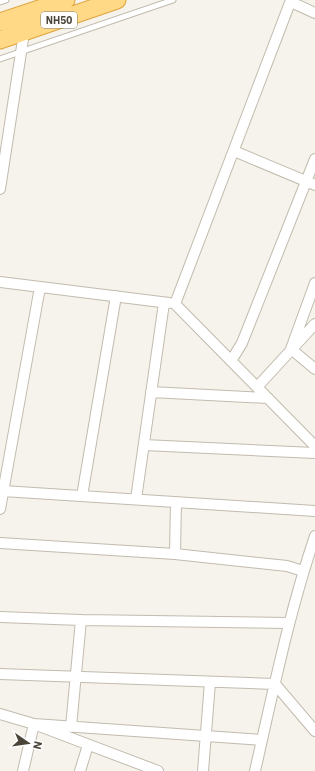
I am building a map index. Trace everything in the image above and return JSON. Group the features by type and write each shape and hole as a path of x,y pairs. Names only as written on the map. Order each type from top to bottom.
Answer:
{"highway":[{"name":"NH50","path":"0,22 48,3 66,0"},
{"name":"NH50","path":"0,40 117,0"}],"street":[{"path":"175,304 291,1 315,13"},
{"path":"0,189 24,33"},
{"path":"234,151 311,183"},
{"path":"231,361 242,343 311,183 315,159"},
{"path":"0,282 175,304 315,446"},
{"path":"292,349 315,283"},
{"path":"0,509 2,487 40,287"},
{"path":"82,496 116,296"},
{"path":"136,499 164,303"},
{"path":"256,387 315,324"},
{"path":"292,349 315,369"},
{"path":"151,392 268,398"},
{"path":"144,445 315,453"},
{"path":"2,487 82,496 315,511"},
{"path":"175,554 176,502"},
{"path":"255,771 289,623 303,571 315,536"},
{"path":"0,543 175,554 287,566 303,571"},
{"path":"0,617 81,620 289,623"},
{"path":"71,727 81,620"},
{"path":"0,674 274,684 315,731"},
{"path":"203,771 210,682"},
{"path":"0,714 34,724 88,745 134,767 158,771"},
{"path":"34,724 262,740"},
{"path":"23,771 34,724"},
{"path":"80,771 88,745"}],"lane":[{"path":"0,2 6,0"},
{"path":"0,58 172,0"}]}
